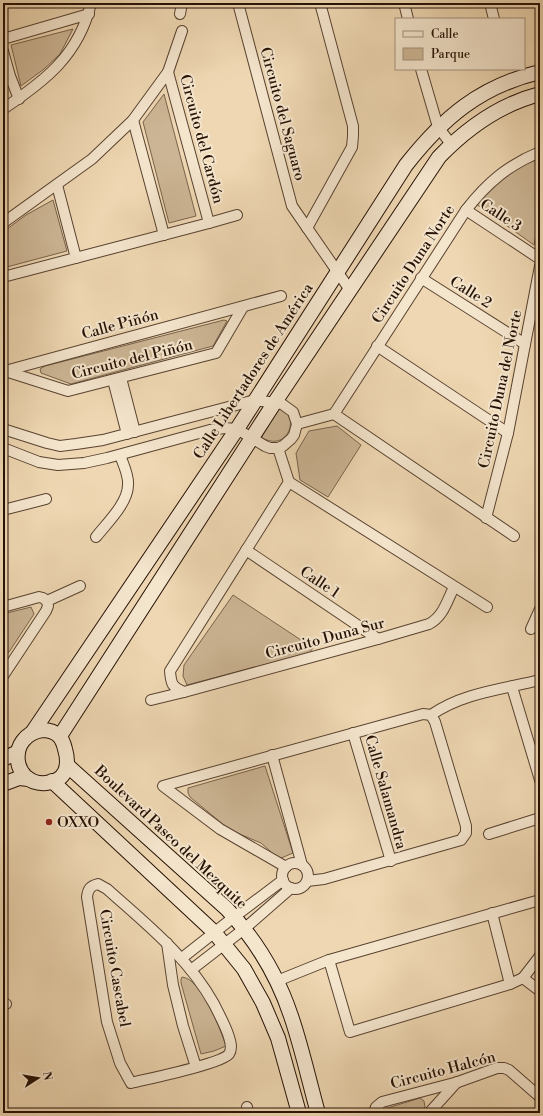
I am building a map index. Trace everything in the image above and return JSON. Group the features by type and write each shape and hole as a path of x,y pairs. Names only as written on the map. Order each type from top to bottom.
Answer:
{"street":[{"path":"3,109 56,70 67,56 89,14 91,3"},
{"path":"180,14 182,3"},
{"name":"Circuito del Saguaro","path":"238,3 292,206 350,290"},
{"name":"Circuito del Saguaro","path":"307,228 352,148 353,136 353,126 320,3"},
{"path":"404,3 408,18"},
{"path":"490,3 494,18"},
{"path":"3,39 89,14"},
{"path":"168,72 182,31"},
{"path":"3,51 18,99"},
{"path":"421,70 438,127 451,144"},
{"name":"Circuito del Cardón","path":"3,223 92,159 133,120 168,72"},
{"name":"Circuito del Cardón","path":"168,72 209,223"},
{"name":"Calle Libertadores de América","path":"32,733 237,429 406,165 438,127 462,107 483,94 514,80 540,72"},
{"path":"60,736 275,402 439,157 451,144 487,118 520,101 540,94"},
{"path":"133,120 164,234"},
{"name":"Circuito Duna Norte","path":"334,414 421,278 478,194 492,180 508,168 525,158 540,152"},
{"path":"57,185 76,258"},
{"name":"Calle 3","path":"466,210 540,259"},
{"name":"Circuito del Cardón","path":"3,277 237,215"},
{"name":"Circuito Duna del Norte","path":"486,518 508,433 540,266"},
{"name":"Calle 2","path":"421,278 525,344"},
{"name":"Calle Piñón","path":"4,370 281,296"},
{"name":"Circuito del Piñón","path":"4,370 68,391 216,353 243,307"},
{"path":"377,346 508,433"},
{"path":"117,379 136,432 150,447"},
{"path":"3,429 47,444 60,446 103,440 255,400 275,402 288,407 296,418 298,424 291,439 283,446 278,448 270,448 237,429 224,428 210,430 120,455 84,463 58,465 39,462 3,448"},
{"path":"298,424 334,414 514,536"},
{"path":"103,440 107,458"},
{"path":"278,448 289,482 487,607"},
{"path":"96,537 125,499 128,491 128,477 120,455"},
{"path":"184,692 175,688 170,681 170,671 289,482"},
{"path":"4,509 46,500"},
{"name":"Calle 1","path":"246,550 378,639"},
{"path":"47,601 80,586"},
{"name":"Circuito Duna Sur","path":"151,700 378,639 428,624 436,620 440,615 454,587"},
{"path":"3,607 39,597 44,598 47,601 48,606 4,673"},
{"path":"531,629 540,609"},
{"path":"286,867 220,829 163,786 423,714 431,715 443,706 469,697 540,680"},
{"path":"512,687 540,780"},
{"path":"307,881 324,879 461,840 466,833 466,826 435,722 431,715"},
{"path":"3,784 19,778 29,779 40,783 59,778 68,766 66,751 60,736 46,730 32,733 23,741 17,758 20,770 29,779"},
{"name":"Calle Salamandra","path":"353,733 391,861"},
{"path":"3,759 18,752"},
{"path":"272,755 302,865 308,872 307,881 301,888 291,888 285,884 283,880 283,871 291,864 296,863 302,865"},
{"name":"Boulevard Paseo del Mezquite","path":"68,766 234,917 244,929 277,981 291,1015 318,1113"},
{"path":"52,781 214,932 244,969 263,1003 278,1038 299,1113"},
{"path":"489,834 540,818"},
{"path":"182,958 283,880"},
{"name":"Circuito Cascabel","path":"98,884 107,889 182,958 206,991 224,1024 231,1046 230,1053 225,1058 196,1067 131,1083 120,1063 108,1022 87,897 89,888 92,885 98,884"},
{"path":"191,970 244,929 291,888"},
{"path":"277,981 329,960 540,900"},
{"path":"492,914 510,984"},
{"path":"167,943 175,992 196,1067"},
{"path":"329,960 350,1032 510,984 523,978 540,956"},
{"path":"523,978 540,991"},
{"name":"Circuito Halcón","path":"374,1113 376,1107 382,1102 458,1082 497,1068 509,1070 540,1097"},
{"path":"429,1113 458,1082"}],"green space":[{"path":"73,29 60,54 44,69 21,86 11,45"},
{"path":"164,94 196,216 169,223 143,122"},
{"path":"540,159 540,214 534,245 476,204 497,183 513,171 530,162"},
{"path":"53,200 67,251 3,268 3,232 26,215"},
{"path":"224,320 227,321 213,346 71,384 41,373 40,369 45,366"},
{"path":"279,406 287,412 289,416 290,428 288,432 283,438 277,441 270,441 261,438"},
{"path":"337,426 361,445 328,497 300,480 296,453 309,431"},
{"path":"233,595 313,648 309,653 187,685 183,676 184,665"},
{"path":"31,607 34,614 9,652 4,654 3,614"},
{"path":"265,766 293,853 279,859 261,843 230,830 190,797 188,793 188,788"},
{"path":"182,977 189,980 196,986 203,995 215,1017 226,1046 201,1054 181,983"},
{"path":"420,1098 424,1101 425,1107 420,1113 382,1113 381,1110"}],"place":[{"name":"OXXO","path":"49,822"}]}
